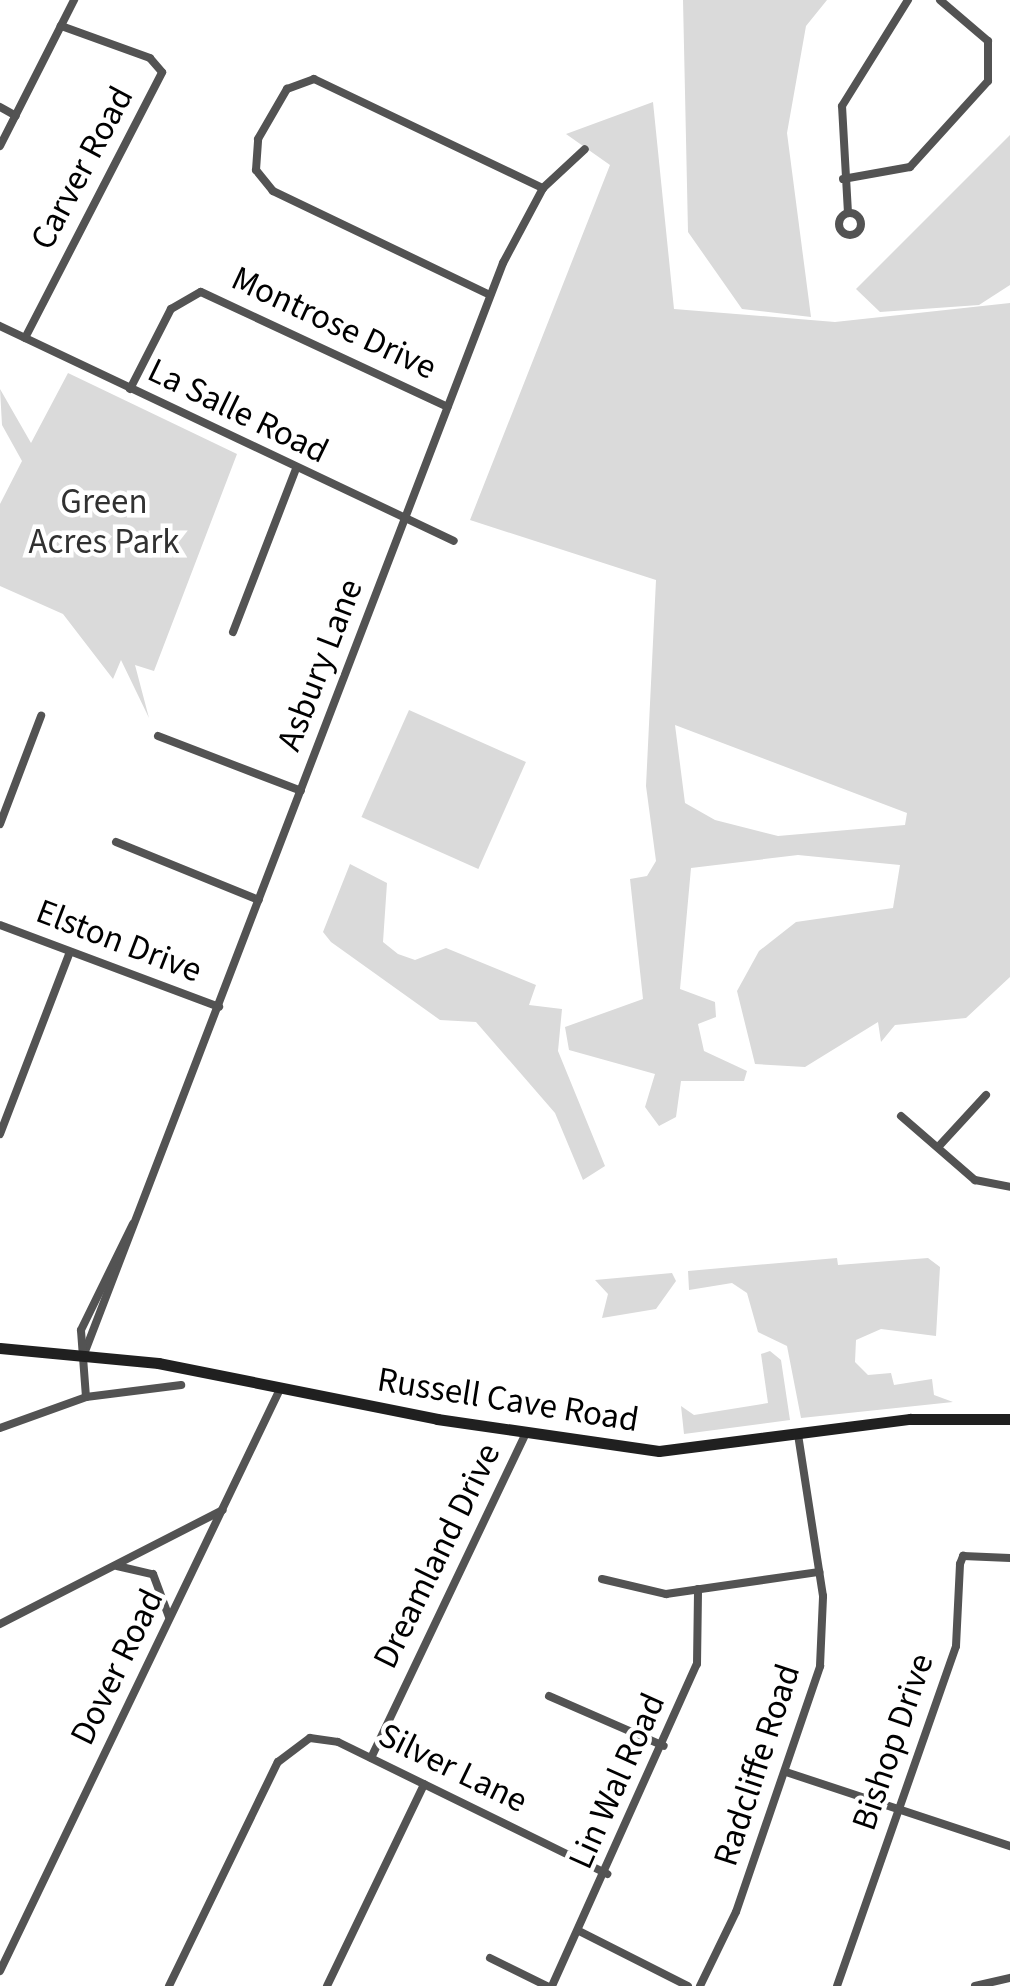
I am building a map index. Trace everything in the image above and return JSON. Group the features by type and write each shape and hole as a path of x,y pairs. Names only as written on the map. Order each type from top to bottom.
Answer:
{"main road":[{"name":"Russell Cave Road","path":"0,1348 84,1354 526,1433 659,1451 910,1419 1010,1419"}],"street":[{"path":"0,146 74,0"},
{"path":"848,213 843,179 845,96 908,0"},
{"path":"843,179 910,166 988,82 988,41 940,0"},
{"name":"Carver Road","path":"25,338 162,72 156,60 61,26"},
{"path":"490,294 273,192 256,170 258,140 287,89 314,79 544,188"},
{"path":"0,108 16,116"},
{"name":"Asbury Lane","path":"84,1354 490,294 544,188 584,148"},
{"name":"Montrose Drive","path":"130,389 171,308 201,292 448,407"},
{"name":"La Salle Road","path":"0,326 295,470 454,541"},
{"path":"233,632 295,470"},
{"path":"0,824 41,716"},
{"path":"158,736 301,791"},
{"path":"116,842 259,900"},
{"name":"Elston Drive","path":"0,925 218,1007"},
{"path":"0,1134 70,952"},
{"path":"940,1145 986,1095"},
{"path":"901,1116 940,1145 975,1180 1010,1187"},
{"name":"Asbury Lane","path":"84,1354 90,1300 136,1220"},
{"path":"84,1354 86,1396"},
{"path":"0,1428 86,1396 182,1385"},
{"name":"Dover Road","path":"0,1971 281,1387"},
{"name":"Dreamland Drive","path":"371,1758 526,1433"},
{"name":"Radcliffe Road","path":"700,1986 786,1772 820,1666 819,1572 798,1434"},
{"path":"0,1624 224,1509"},
{"name":"Bishop Drive","path":"837,1986 956,1646 963,1556 1010,1558"},
{"path":"112,1567 144,1568 161,1581 167,1626"},
{"path":"602,1579 651,1592 819,1572"},
{"name":"Lin Wal Road","path":"549,1986 607,1874 664,1746 700,1650 698,1589"},
{"path":"549,1696 664,1746"},
{"name":"Silver Lane","path":"169,1986 278,1762 320,1738 371,1758 607,1874"},
{"path":"786,1772 1010,1846"},
{"path":"327,1986 424,1784"},
{"path":"579,1930 688,1986"},
{"path":"490,1958 549,1986"},
{"path":"975,1986 1010,1978"}],"green space":[{"path":"683,0 827,0 806,26 787,133 811,317 742,309 688,232"},
{"path":"653,102 674,309 835,322 1010,303 1010,977 966,1018 895,1025 881,1042 878,1022 805,1067 755,1064 737,991 759,951 796,922 893,908 900,865 798,855 691,868 680,989 715,1002 716,1017 698,1024 704,1051 747,1071 744,1081 681,1081 676,1117 659,1126 645,1107 655,1074 569,1050 565,1027 643,999 630,879 647,876 656,861 646,786 656,580 470,520 610,165 566,134","holes":["675,725 907,813 905,825 778,836 715,820 685,803"]},
{"path":"1010,135 1010,285 979,305 880,312 856,289"},
{"name":"Green Acres Park","path":"68,373 237,454 154,671 135,665 149,718 121,660 113,679 63,614 0,586 0,504 22,461 2,425 0,389 31,443"},
{"path":"409,710 526,762 478,869 361,817"},
{"path":"350,864 387,883 383,942 398,954 415,960 446,948 536,985 529,1005 562,1009 558,1051 605,1166 583,1180 555,1113 476,1022 440,1020 331,942 323,932"},
{"path":"837,1258 838,1265 928,1258 940,1267 936,1336 881,1329 856,1340 855,1362 868,1375 891,1373 894,1385 932,1379 934,1395 953,1402 801,1418 787,1346 758,1332 747,1293 732,1283 689,1290 688,1271"},
{"path":"672,1273 676,1281 656,1309 602,1318 608,1294 595,1280"},
{"path":"770,1351 781,1360 790,1420 684,1434 681,1406 694,1415 768,1403 761,1354"}]}
